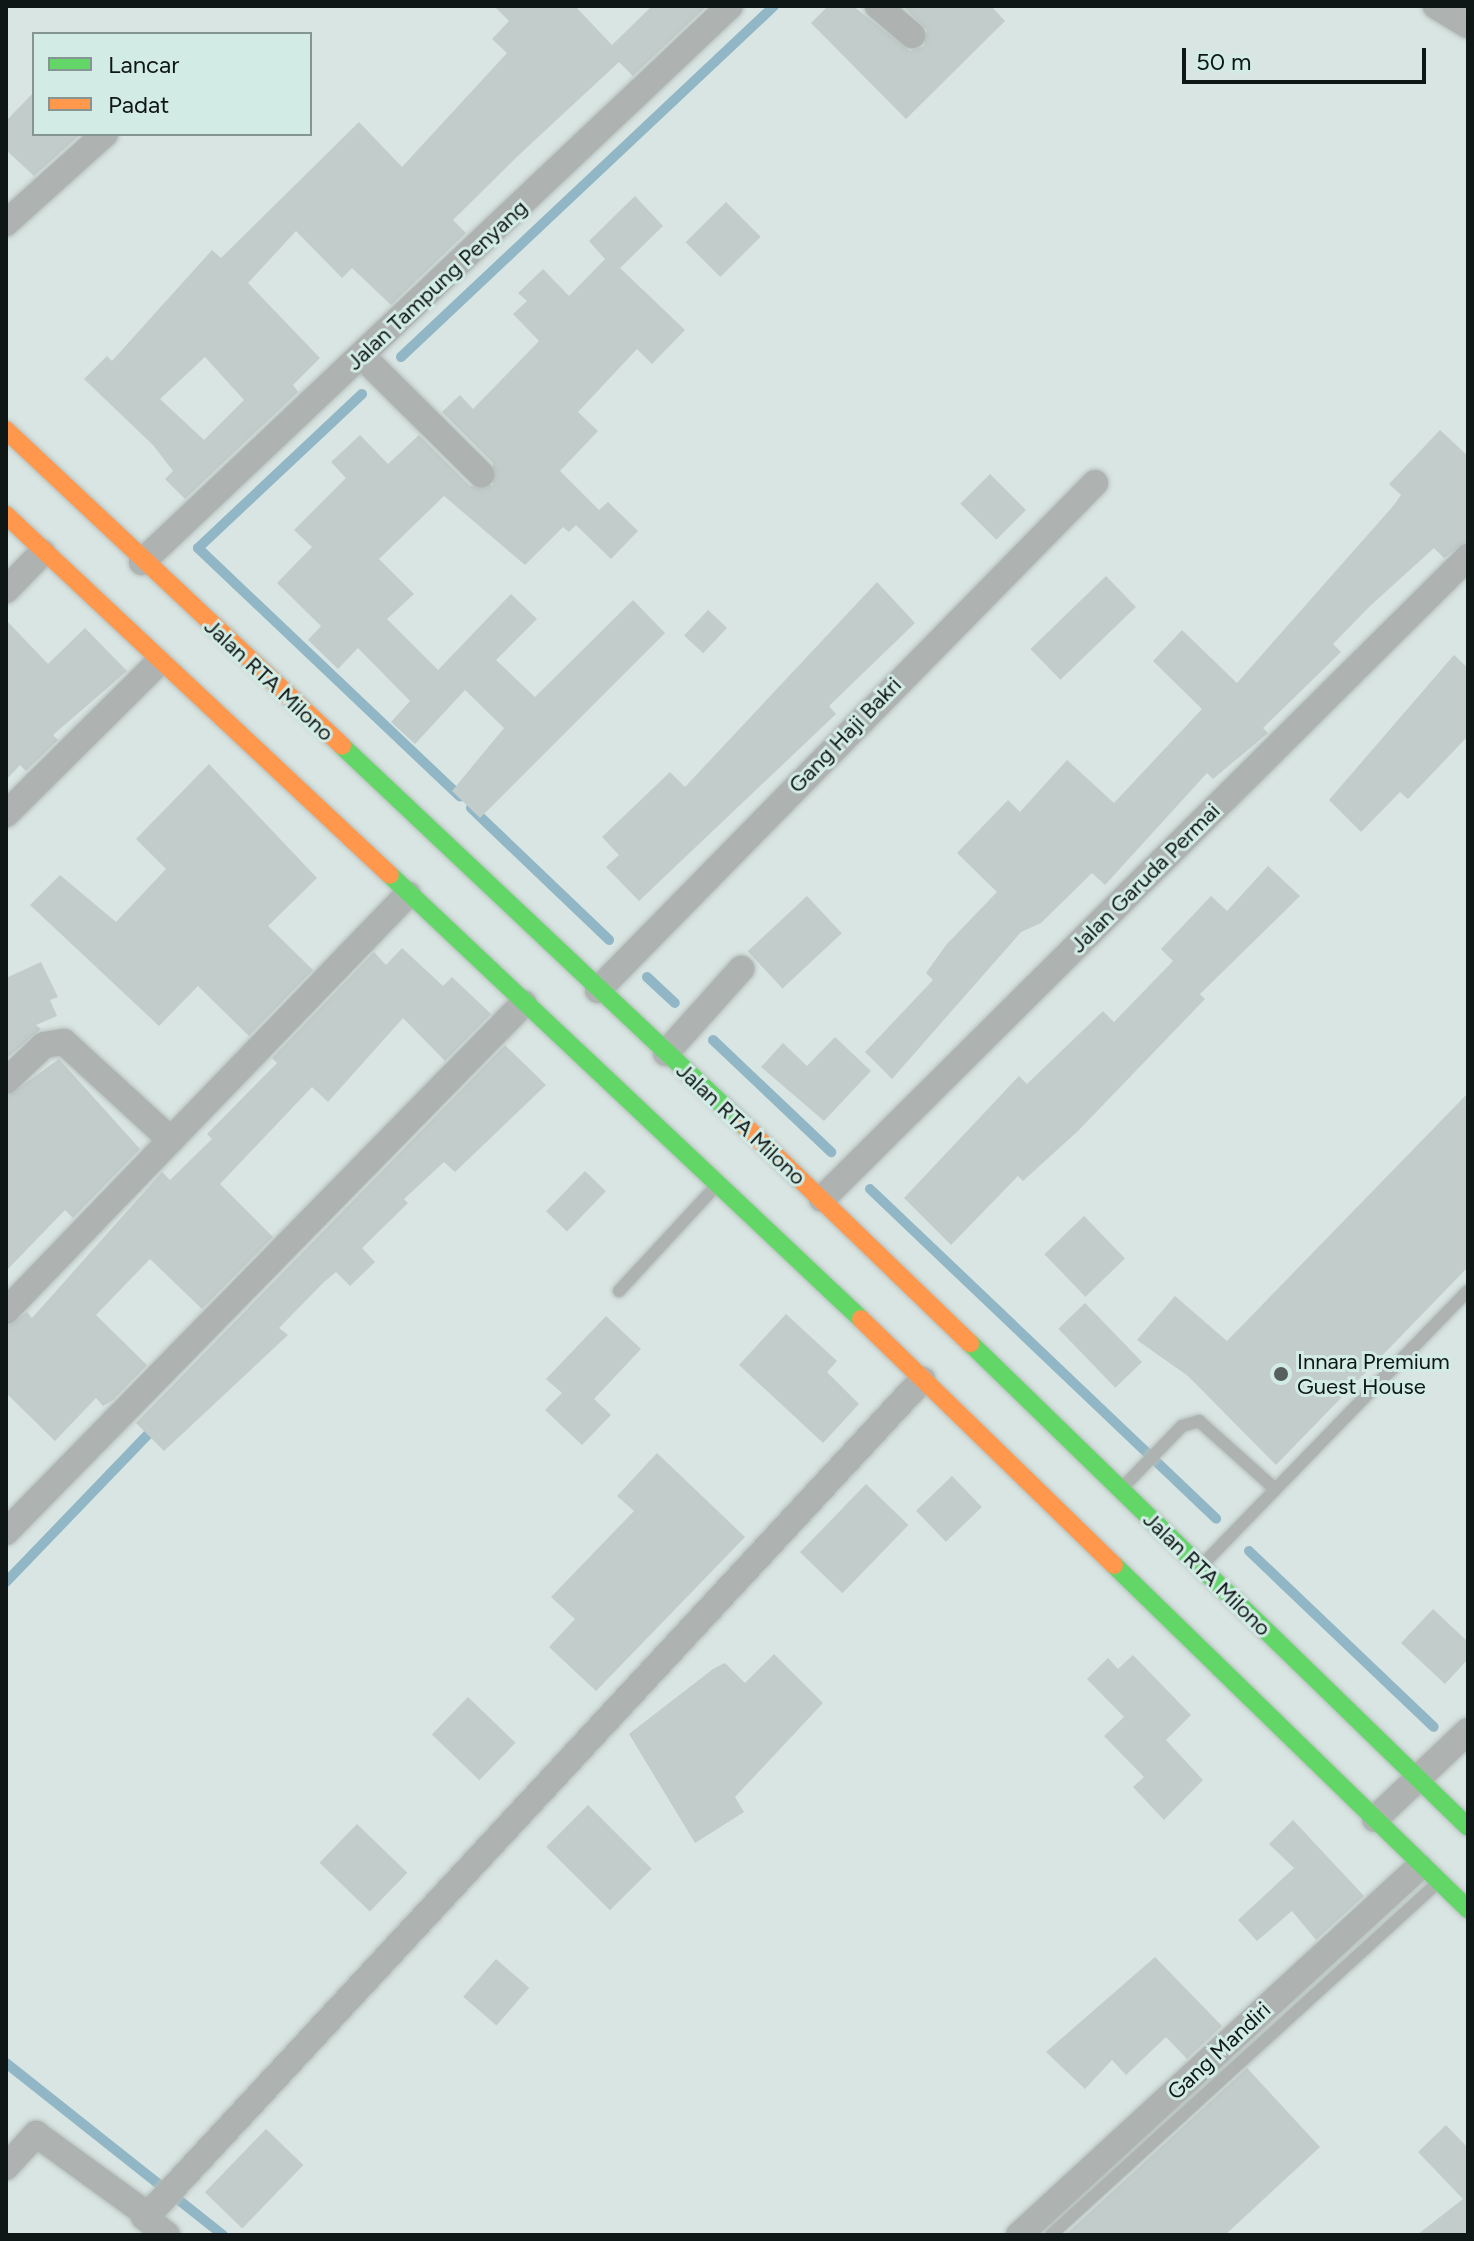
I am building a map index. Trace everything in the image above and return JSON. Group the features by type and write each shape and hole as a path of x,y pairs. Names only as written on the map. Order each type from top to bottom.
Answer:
{"highway":[{"name":"Jalan RTA Milono","path":"6,430 142,562 822,1199 1468,1827"},
{"path":"6,515 158,663 719,1183 1468,1909"}],"street":[{"name":"Jalan Tampung Penyang","path":"142,562 730,6"},
{"path":"878,6 912,35"},
{"path":"1436,6 1468,25"},
{"path":"6,223 103,136"},
{"path":"362,356 481,474"},
{"name":"Gang Haji Bakri","path":"598,990 1095,483"},
{"path":"6,590 42,553"},
{"name":"Jalan Garuda Permai","path":"822,1199 1468,557"},
{"path":"6,814 158,663"},
{"path":"6,1311 408,894"},
{"path":"666,1053 741,969"},
{"path":"6,1532 524,1003"},
{"path":"6,1081 44,1045 64,1042 171,1140"},
{"path":"160,2199 922,1380"},
{"path":"1375,1819 1468,1731"},
{"name":"Gang Mandiri","path":"1019,2235 1430,1874"},
{"path":"6,2167 36,2134 160,2199"},
{"path":"160,2199 167,2235"}],"lane":[{"path":"619,1291 719,1183"},
{"path":"1200,1567 1468,1291"},
{"path":"1120,1490 1182,1426 1199,1421 1275,1489"},
{"path":"1051,2235 1430,1874"}],"building":[{"path":"494,6 575,6 612,45 652,6 707,6 633,76 619,62 521,153 453,220 466,233 391,305 352,268 342,278 296,231 248,283 320,358 293,385 298,392 185,499 165,479 173,471 153,445 84,379 107,356 112,361 212,250 221,258 359,122 402,167 507,53 492,39 509,21","holes":["205,357 244,400 204,440 160,399"]},
{"path":"828,6 853,6 910,51 924,46 927,30 903,6 991,6 1005,21 906,119 811,23"},
{"path":"32,94 32,136 79,136 34,176 6,150 6,121"},
{"path":"635,196 663,226 620,268 685,330 652,364 637,349 578,412 598,431 560,471 599,510 608,502 638,531 611,559 576,525 569,532 563,527 525,565 444,496 379,559 414,594 387,619 438,670 511,594 537,619 496,660 535,697 633,600 665,633 480,818 452,791 504,728 465,690 415,744 391,722 410,701 358,648 338,669 308,640 321,626 277,583 312,547 294,530 346,478 331,462 360,435 388,464 419,435 470,486 493,485 493,463 442,412 460,395 473,409 539,341 513,314 527,301 518,293 543,269 569,296 605,259 589,241"},
{"path":"726,202 761,237 720,277 686,242"},
{"path":"1440,430 1468,456 1468,541 1444,558 1434,548 1369,607 1333,644 1341,652 1263,728 1268,733 1213,779 1207,773 1105,885 1092,873 1041,923 1021,932 892,1079 865,1052 933,980 926,973 946,945 997,892 957,853 1008,800 1020,812 1067,760 1114,803 1202,709 1153,661 1182,630 1237,683 1394,505 1401,495 1389,484"},
{"path":"990,474 1026,510 996,540 960,504"},
{"path":"1106,576 1136,607 1060,680 1030,649"},
{"path":"877,582 915,623 829,706 836,714 639,901 606,867 619,855 602,837 670,772 685,787"},
{"path":"708,610 727,628 703,653 684,636"},
{"path":"6,620 48,664 85,628 127,671 53,735 58,740 26,771 20,765 6,780"},
{"path":"1454,655 1468,668 1468,736 1408,799 1400,792 1361,832 1329,800"},
{"path":"209,764 317,878 268,926 313,970 249,1036 198,986 159,1026 30,905 60,875 116,922 166,869 136,839"},
{"path":"1268,866 1300,896 1200,994 1205,999 1078,1131 1023,1181 1018,1176 951,1245 904,1198 1019,1076 1027,1084 1103,1011 1114,1022 1173,961 1161,949 1211,896 1227,911"},
{"path":"807,896 842,933 783,989 748,951"},
{"path":"402,948 443,986 452,977 491,1014 445,1061 403,1018 328,1102 312,1087 220,1184 273,1237 202,1309 150,1259 96,1315 147,1365 113,1400 103,1406 96,1398 55,1441 6,1393 6,1327 27,1312 32,1318 162,1172 170,1180 212,1139 207,1134 277,1063 272,1058 374,952 386,965"},
{"path":"41,962 58,997 50,1000 57,1016 36,1025 41,1029 6,1059 6,978"},
{"path":"835,1037 871,1071 824,1121 761,1067 783,1043 807,1066"},
{"path":"505,1045 546,1085 455,1172 444,1162 404,1199 408,1203 362,1248 375,1262 350,1286 336,1272 324,1282 279,1328 288,1335 164,1451 136,1423"},
{"path":"59,1059 140,1149 73,1218 65,1210 6,1271 6,1097"},
{"path":"1468,1093 1468,1267 1276,1465 1188,1376 1137,1340 1175,1296 1227,1341"},
{"path":"585,1171 606,1191 567,1231 546,1211"},
{"path":"1084,1216 1125,1258 1085,1297 1044,1254"},
{"path":"1085,1303 1142,1362 1115,1388 1058,1329"},
{"path":"786,1314 837,1361 827,1372 859,1404 823,1443 739,1365"},
{"path":"606,1316 641,1349 594,1399 611,1415 582,1445 545,1410 562,1393 546,1379"},
{"path":"657,1453 745,1537 596,1691 549,1647 575,1619 551,1597 634,1511 617,1496"},
{"path":"952,1476 982,1507 946,1542 916,1511"},
{"path":"866,1484 908,1525 842,1593 800,1552"},
{"path":"1433,1609 1468,1642 1468,1659 1445,1684 1401,1643"},
{"path":"774,1654 823,1703 735,1797 744,1812 695,1843 629,1734 713,1669 725,1663 745,1683"},
{"path":"1133,1655 1191,1715 1166,1740 1203,1780 1164,1820 1133,1787 1144,1777 1104,1736 1124,1717 1087,1679 1108,1658 1118,1669"},
{"path":"468,1697 515,1743 479,1780 432,1734"},
{"path":"588,1805 652,1869 610,1910 546,1847"},
{"path":"1293,1820 1364,1896 1316,1940 1292,1911 1257,1941 1238,1920 1294,1868 1269,1844"},
{"path":"357,1824 407,1873 370,1911 319,1863"},
{"path":"1155,1957 1222,2026 1187,2059 1166,2037 1126,2075 1112,2060 1085,2089 1046,2052"},
{"path":"496,1959 529,1988 496,2026 463,1997"},
{"path":"1247,2068 1320,2147 1225,2235 1065,2235"},
{"path":"1446,2125 1468,2148 1468,2235 1417,2235 1463,2199 1418,2152"},
{"path":"266,2129 303,2165 242,2228 205,2192"}],"waterway":[{"path":"401,357 774,6"},
{"path":"362,394 198,548 460,797"},
{"path":"471,808 609,940"},
{"path":"647,977 675,1003"},
{"path":"713,1040 831,1152"},
{"path":"870,1189 1216,1519"},
{"path":"6,1582 155,1427"},
{"path":"1249,1551 1434,1727"},
{"path":"6,2063 223,2235"}],"traffic: fast":[{"path":"342,746 745,1126"},
{"path":"390,875 861,1319"},
{"path":"970,1343 1468,1827"},
{"path":"1114,1565 1468,1909"}],"traffic: slow":[{"path":"6,430 342,746"},
{"path":"6,515 390,875"},
{"path":"745,1126 970,1343"},
{"path":"861,1319 1114,1565"}],"place":[{"name":"Innara Premium Guest House","path":"1281,1374"}]}
